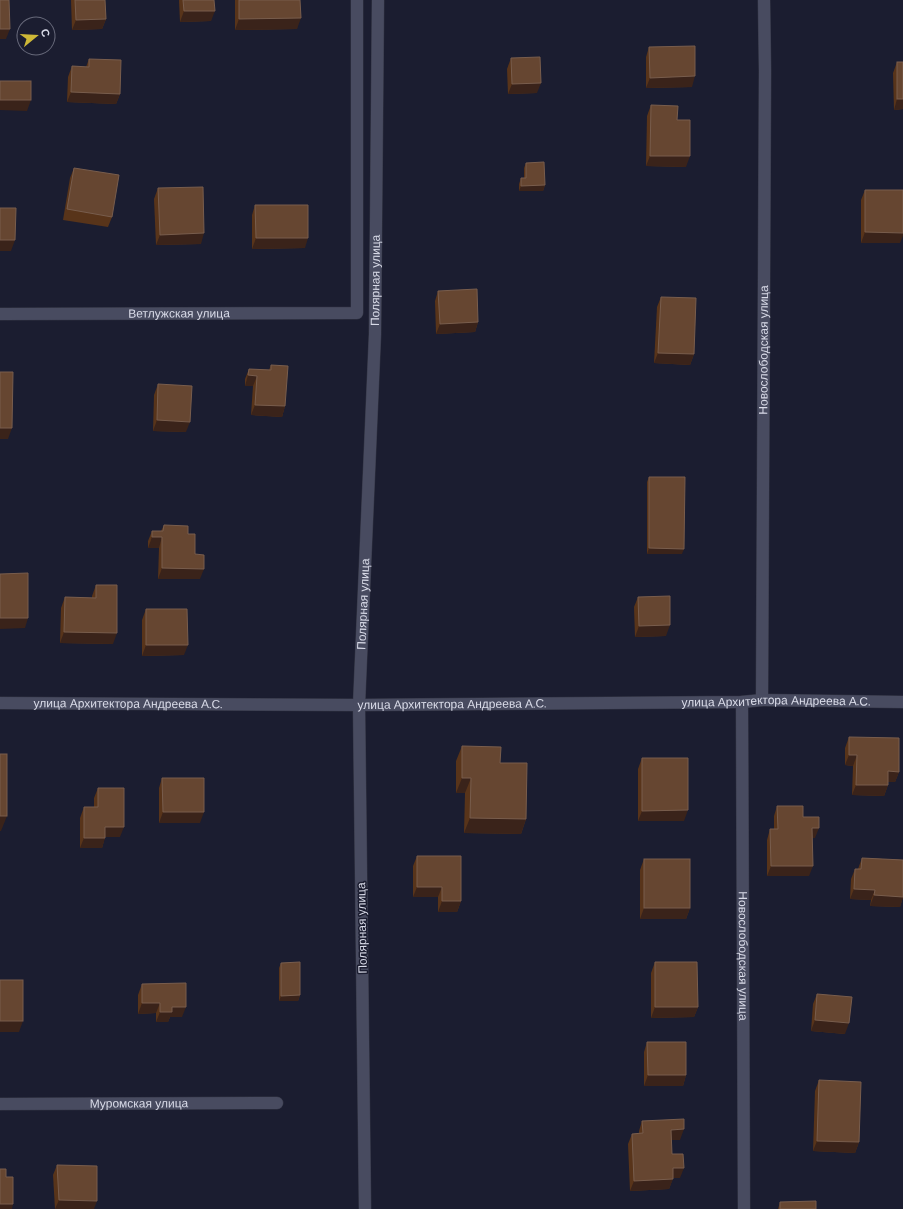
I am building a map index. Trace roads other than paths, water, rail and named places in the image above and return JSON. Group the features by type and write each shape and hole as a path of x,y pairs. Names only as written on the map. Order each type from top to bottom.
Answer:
{"street":[{"name":"Полярная улица","path":"357,0 357,313"},
{"name":"Полярная улица","path":"365,1209 359,705 375,334 378,0"},
{"name":"Новослободская улица","path":"762,700 765,72 764,0"},
{"name":"Ветлужская улица","path":"0,314 357,313"},
{"name":"улица Архитектора Андреева А.С.","path":"0,704 359,705 742,702 762,700 903,702"},
{"name":"Новослободская улица","path":"742,702 744,1209"},
{"name":"Муромская улица","path":"0,1104 277,1103"}]}
